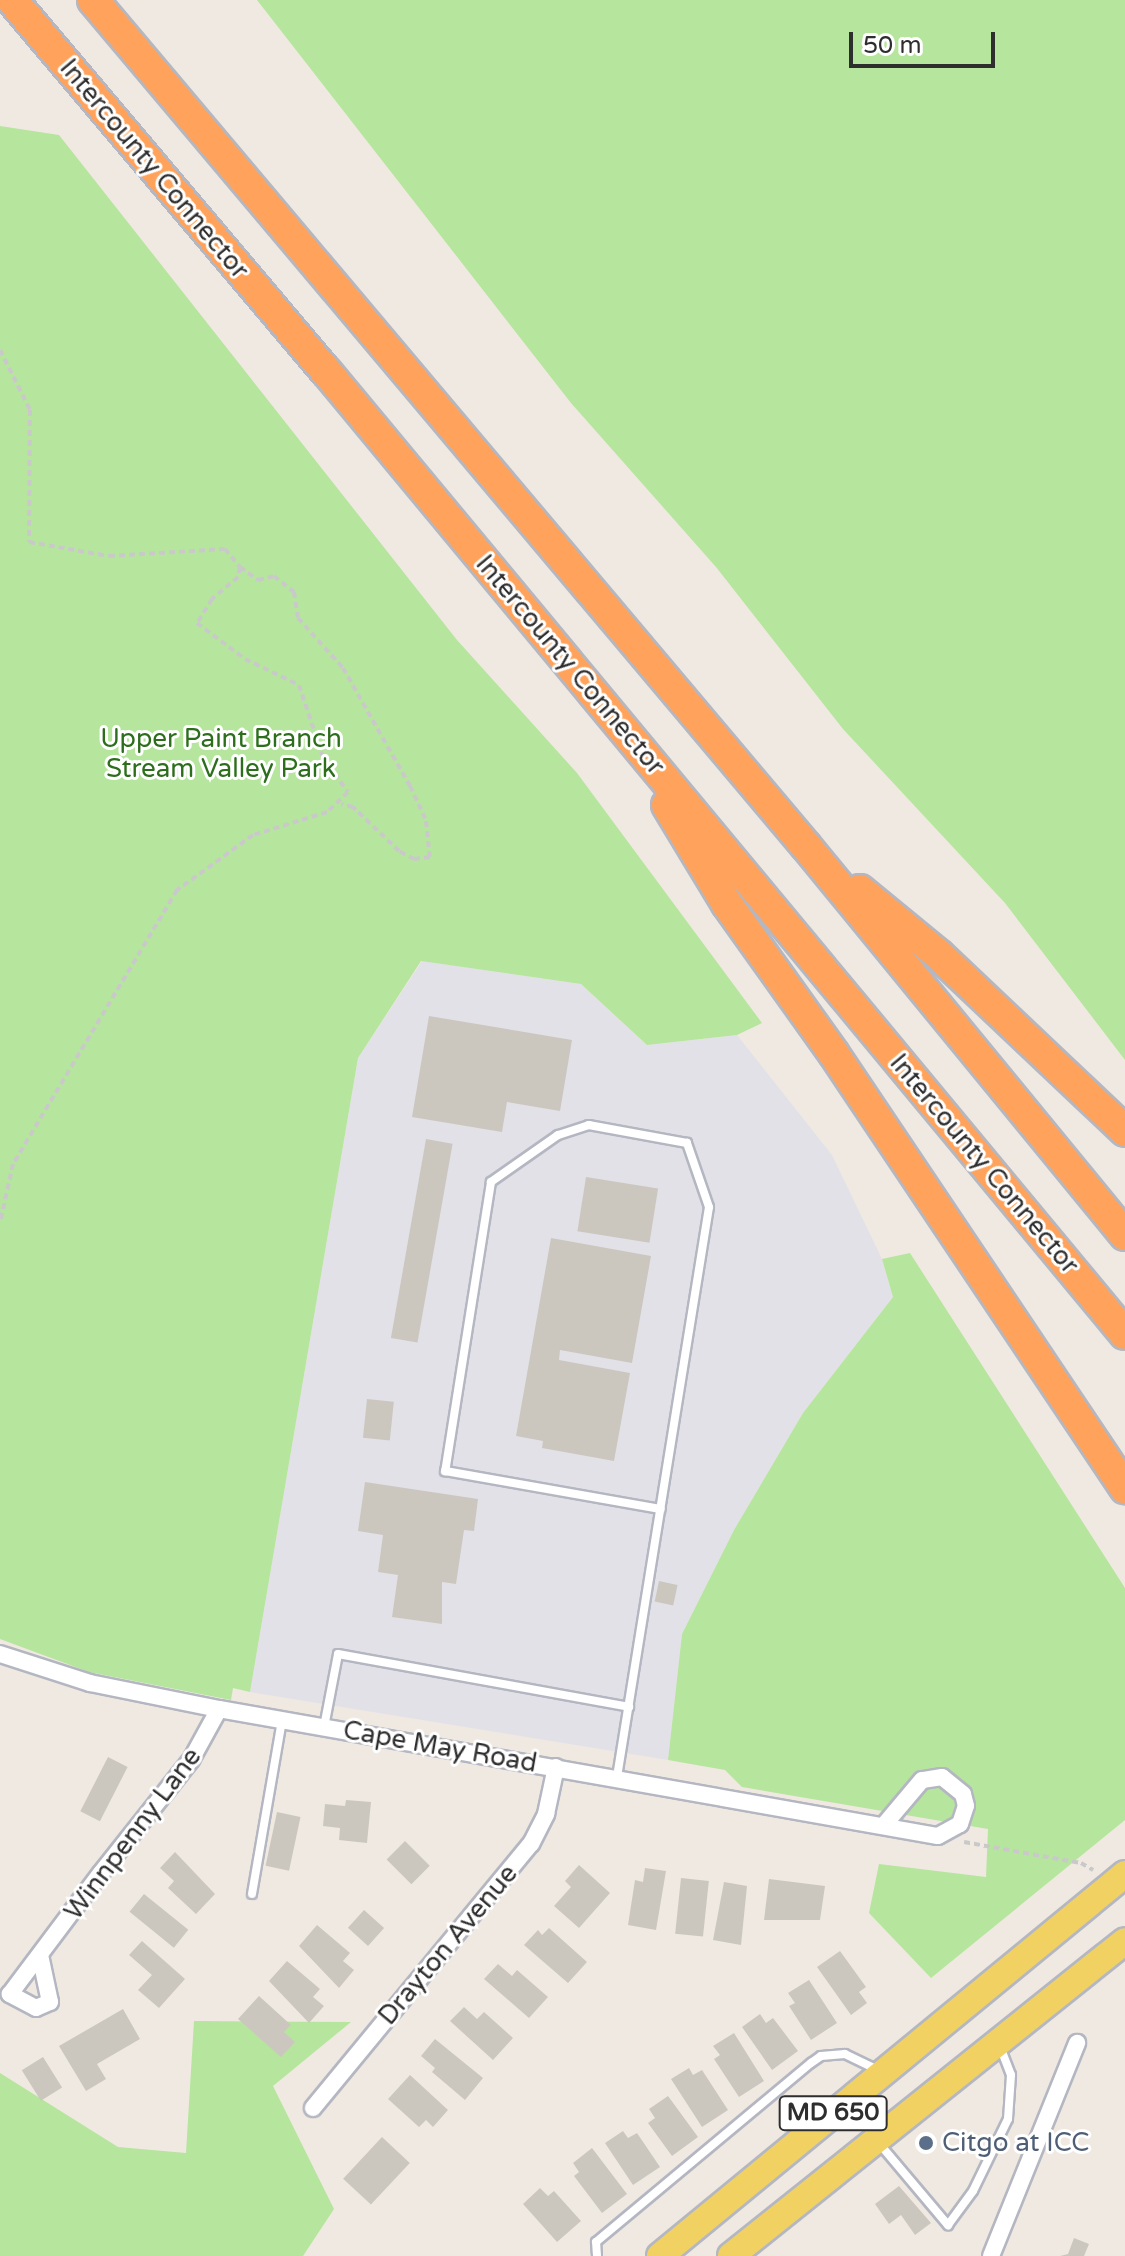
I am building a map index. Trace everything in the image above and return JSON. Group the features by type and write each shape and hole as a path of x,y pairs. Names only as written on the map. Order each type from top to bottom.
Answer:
{"highway":[{"name":"Intercounty Connector","path":"12,0 1125,1334"},
{"path":"99,8 806,846 1125,1235"},
{"path":"612,716 727,904 834,1054 1125,1488"},
{"path":"806,846 939,955 1125,1131"}],"main road":[{"name":"MD 650","path":"660,2256 1125,1874"},
{"name":"MD 650","path":"731,2256 1125,1941"}],"street":[{"name":"Cape May Road","path":"0,1654 90,1683 219,1709 938,1836 949,1833"},
{"name":"Winnpenny Lane","path":"40,1955 191,1760 219,1709"},
{"name":"Drayton Avenue","path":"313,2108 531,1844 546,1814 556,1767"},
{"path":"884,1825 922,1780 942,1777 955,1783 966,1806 960,1824 949,1833"},
{"path":"991,2256 1077,2043"}],"lane":[{"path":"617,1777 661,1509 709,1207 687,1143 589,1125 558,1135 491,1182 445,1471 661,1509"},
{"path":"324,1727 338,1654 629,1707"},
{"path":"252,1894 282,1720"},
{"path":"876,2139 948,2225 973,2191 1008,2119 1011,2075 998,2042"},
{"path":"597,2256 596,2242 811,2063 845,2054 882,2073"}],"path":[{"path":"0,350 30,410 29,542 109,556 225,549 240,567 258,580 274,576 294,592 298,618 343,668 410,786 426,821 430,857 414,859 399,851 353,807 340,804 253,835 177,890 13,1164 0,1223"},
{"path":"240,567 238,577 212,599 197,623 245,659 299,685 323,757 348,792 340,804"},
{"path":"949,1833 956,1841 1081,1863 1093,1870"}],"shaded area":[{"path":"422,961 581,984 647,1045 737,1035 832,1155 882,1259 893,1297 803,1413 734,1530 682,1634 668,1760 250,1692 358,1058"}],"green space":[{"path":"257,0 1125,0 1125,1060 1005,903 843,729 716,567 571,403"},
{"name":"Upper Paint Branch Stream Valley Park","path":"0,126 59,135 457,640 577,773 762,1023 737,1035 647,1045 581,984 421,961 358,1058 250,1692 233,1688 231,1700 89,1672 0,1639"},
{"path":"910,1253 1125,1588 1125,1820 931,1978 869,1913 879,1864 986,1877 988,1829 742,1787 725,1770 668,1760 682,1634 734,1530 803,1413 893,1297 882,1259"},
{"path":"194,2021 351,2022 273,2086 334,2209 303,2256 0,2256 0,2073 118,2147 186,2153"}],"building":[{"path":"429,1016 572,1040 560,1111 507,1102 502,1132 412,1117"},
{"path":"426,1139 453,1144 418,1343 391,1338"},
{"path":"586,1177 658,1188 649,1243 577,1231"},
{"path":"551,1238 651,1256 632,1363 560,1350 559,1360 630,1373 614,1461 542,1448 543,1441 516,1436"},
{"path":"367,1399 394,1402 390,1441 363,1438"},
{"path":"365,1482 478,1499 474,1531 464,1530 456,1584 442,1582 442,1624 392,1617 398,1575 378,1572 383,1535 358,1531"},
{"path":"659,1581 678,1585 673,1605 655,1602"},
{"path":"108,1757 128,1767 100,1821 80,1811"},
{"path":"346,1800 371,1802 367,1843 339,1840 340,1828 323,1826 325,1804 345,1806"},
{"path":"277,1812 300,1817 289,1871 266,1866"},
{"path":"405,1841 430,1866 411,1884 387,1859"},
{"path":"175,1852 215,1894 196,1914 168,1888 174,1881 160,1868"},
{"path":"579,1865 610,1893 579,1928 554,1906 571,1887 565,1881"},
{"path":"645,1868 666,1871 656,1930 628,1925 635,1880 643,1882"},
{"path":"681,1878 709,1881 703,1937 675,1934"},
{"path":"769,1879 825,1886 820,1920 764,1920"},
{"path":"724,1882 747,1886 741,1945 713,1940"},
{"path":"144,1894 188,1930 174,1948 130,1912"},
{"path":"364,1910 384,1928 368,1946 348,1928"},
{"path":"317,1925 350,1953 343,1961 354,1970 339,1988 299,1946"},
{"path":"549,1928 587,1962 568,1983 524,1945 538,1930 542,1935"},
{"path":"142,1941 185,1979 159,2008 138,1990 152,1975 129,1955"},
{"path":"840,1951 866,1987 859,1992 867,2003 851,2015 817,1967"},
{"path":"287,1961 320,1989 313,1997 324,2006 309,2023 269,1981"},
{"path":"498,1964 512,1976 517,1970 548,1997 529,2018 484,1979"},
{"path":"809,1980 837,2023 811,2040 789,2006 795,2003 788,1993"},
{"path":"259,1996 291,2025 284,2032 295,2042 281,2057 238,2019"},
{"path":"464,2007 477,2019 484,2012 513,2038 493,2060 450,2021"},
{"path":"123,2009 140,2039 97,2064 106,2079 86,2091 59,2046"},
{"path":"760,2014 766,2023 773,2018 798,2051 772,2070 742,2027"},
{"path":"734,2033 764,2081 739,2097 714,2059 720,2055 713,2046"},
{"path":"435,2039 483,2078 465,2100 432,2072 435,2068 421,2056"},
{"path":"43,2057 62,2088 41,2101 22,2070"},
{"path":"689,2068 693,2075 702,2070 728,2110 702,2127 671,2079"},
{"path":"410,2075 448,2110 433,2127 426,2120 419,2127 388,2099"},
{"path":"668,2096 698,2137 672,2156 648,2123 655,2118 649,2109"},
{"path":"623,2131 628,2138 637,2133 660,2167 633,2185 605,2143"},
{"path":"382,2137 410,2163 371,2205 343,2179"},
{"path":"592,2148 627,2194 602,2213 574,2176 579,2172 573,2163"},
{"path":"899,2186 931,2223 915,2235 901,2215 889,2224 875,2204"},
{"path":"540,2188 548,2196 554,2191 581,2221 557,2242 523,2204"},
{"path":"1074,2238 1089,2244 1084,2256 1060,2256 1068,2254"}],"place":[{"name":"Citgo at ICC","path":"926,2143"}]}
